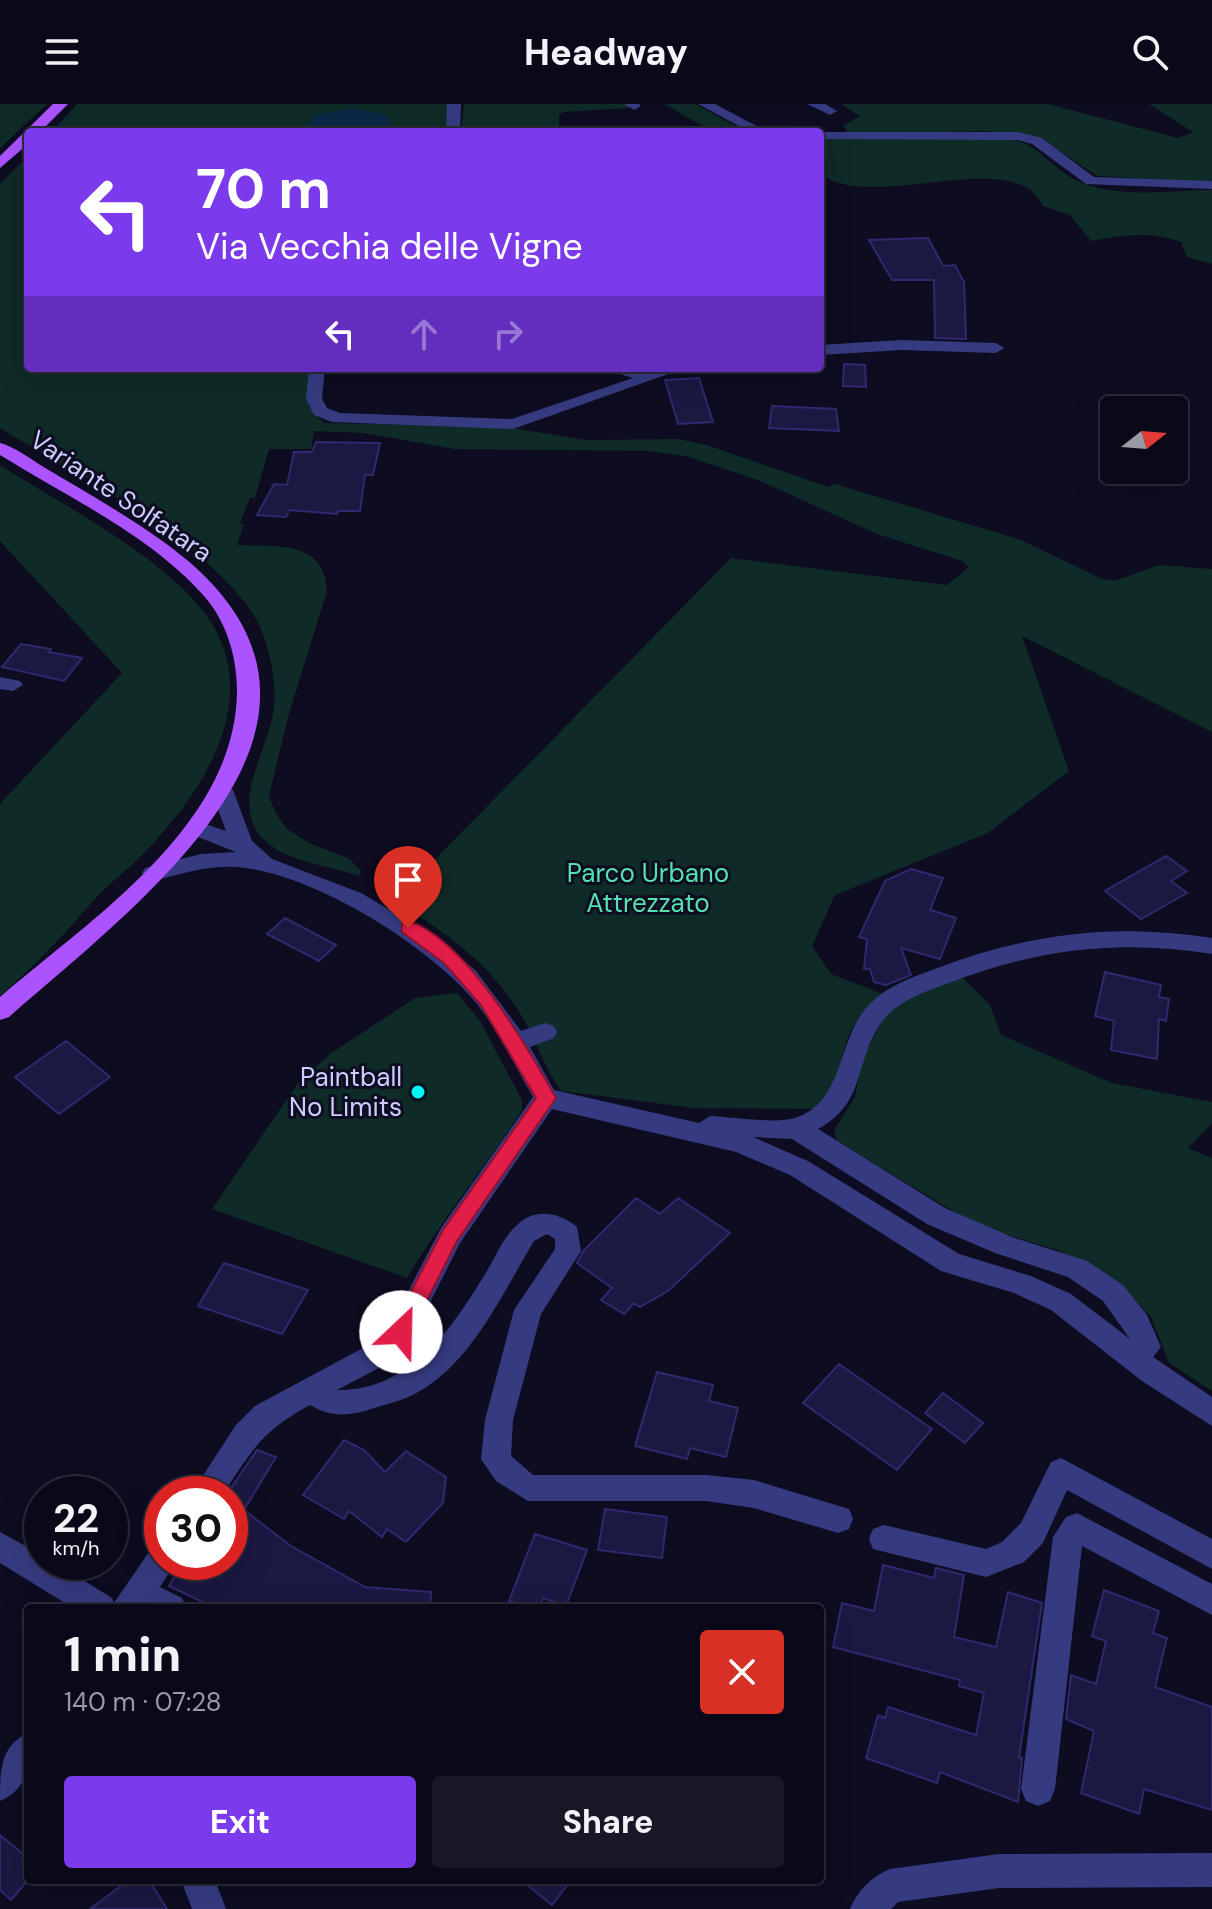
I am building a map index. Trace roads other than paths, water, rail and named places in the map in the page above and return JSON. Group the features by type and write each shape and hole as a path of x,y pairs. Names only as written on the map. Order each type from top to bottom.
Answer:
{"main road":[{"path":"36,128 61,104"},
{"path":"0,164 24,140"},
{"name":"Variante Solfatara","path":"0,448 159,549 214,595 243,645 248,676 247,714 236,759 222,790 189,835 153,873 0,1011"}],"street":[{"path":"453,128 454,104"},
{"path":"705,104 753,128"},
{"path":"814,104 830,111"},
{"path":"824,135 1018,136 1037,141 1091,181 1212,185"},
{"path":"824,350 902,345 996,348"},
{"path":"317,372 314,399 320,411 338,418 513,424 663,372"},
{"path":"628,372 649,376"},
{"path":"222,790 237,852"},
{"path":"189,835 350,896 408,928 450,959 488,1001 546,1098 741,1143 799,1168 951,1263 1021,1284 1061,1302 1152,1372 1212,1413"},
{"path":"153,873 237,852"},
{"path":"667,1128 797,1129 822,1118 835,1107 847,1088 851,1052 874,1015 887,1001 913,988 1033,945 1079,938 1137,938 1212,946"},
{"path":"513,1043 545,1032"},
{"path":"218,1476 246,1434 265,1415 386,1350 394,1341 450,1236 546,1098"},
{"path":"797,1129 936,1216 1004,1245 1077,1269 1113,1293 1137,1323 1147,1347"},
{"path":"311,1389 322,1401 333,1403 357,1401 410,1383 446,1353 525,1233 538,1223 554,1223 568,1235 568,1251 528,1310 499,1420 496,1459 506,1472 528,1488 706,1488 754,1494 838,1519"},
{"path":"884,1539 986,1563 1013,1552 1032,1533 1061,1471 1212,1555"},
{"path":"1038,1789 1068,1537 1077,1527 1212,1600"},
{"path":"0,1546 94,1604"},
{"path":"133,1601 148,1580"},
{"path":"0,1784 24,1754"},
{"path":"867,1909 890,1886 999,1871 1212,1870"},
{"path":"200,1884 209,1909"}],"water":[{"path":"351,108 385,114 392,124 388,128 309,128 316,115"}],"place":[{"name":"Paintball No Limits","path":"418,1092"}],"park label":[{"name":"Parco Urbano Attrezzato","path":"648,888"}]}
